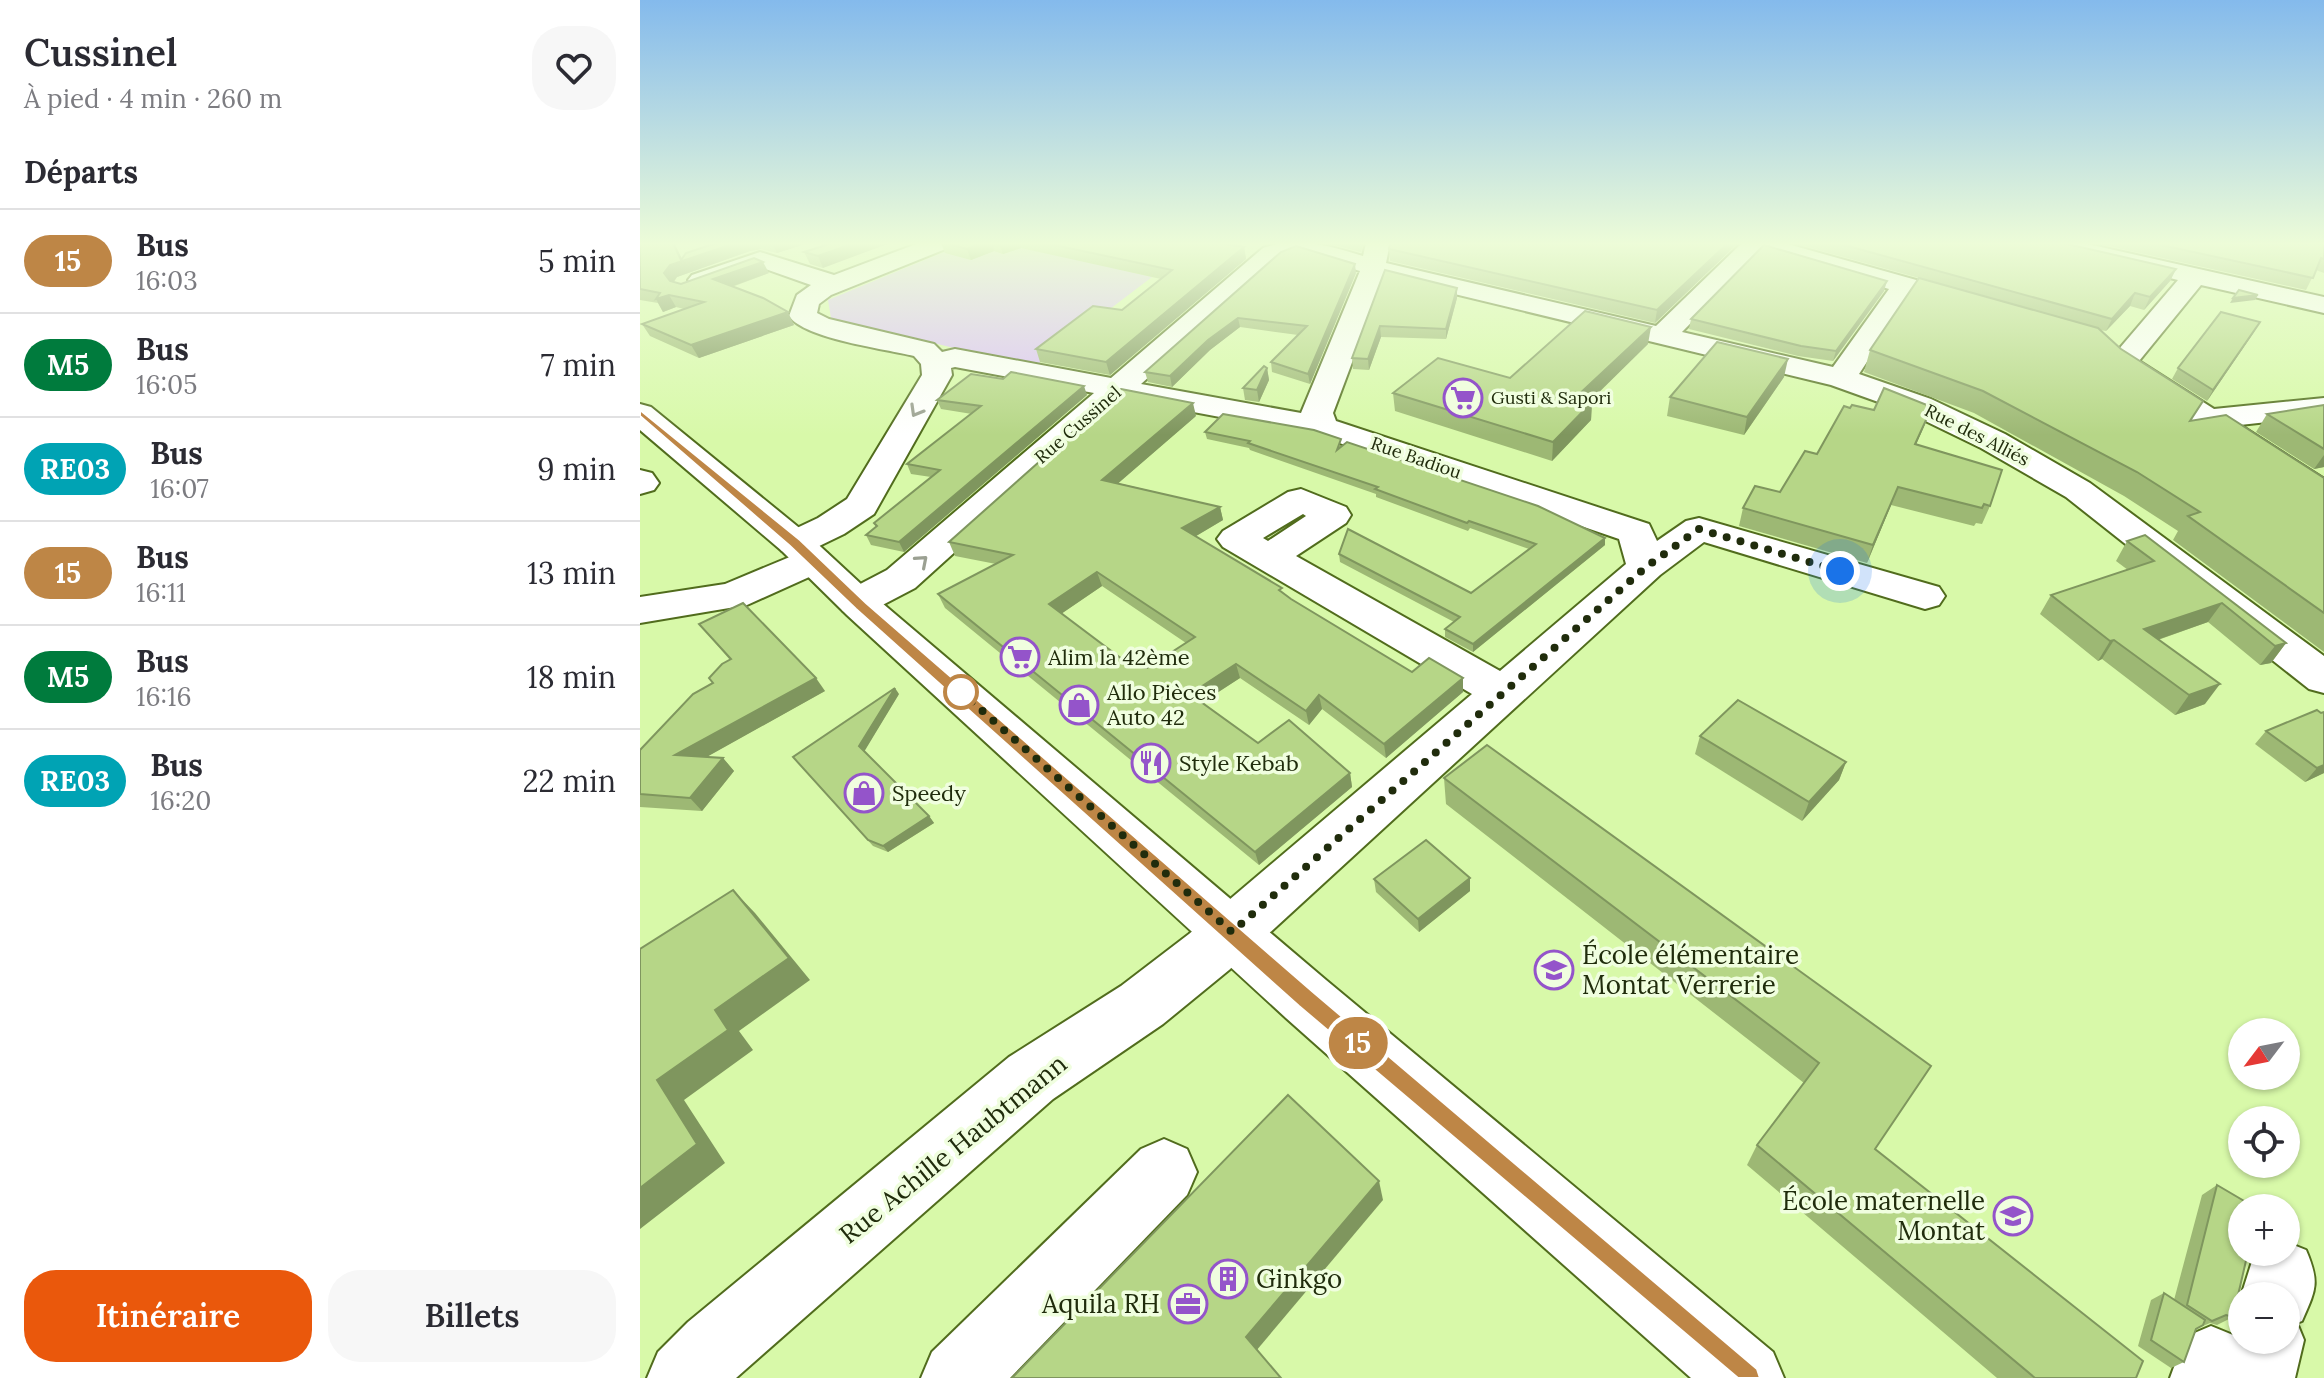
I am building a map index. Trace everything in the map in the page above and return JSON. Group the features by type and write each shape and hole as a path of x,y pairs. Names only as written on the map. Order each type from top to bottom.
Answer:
{"street":[{"path":"640,610 733,596 804,552 831,526 861,506 937,375 935,362 924,350 820,325 803,316 805,307"},
{"name":"Rue Cussinel","path":"857,602 901,579 1216,307"},
{"path":"1323,427 1317,413 1360,307"},
{"name":"Rue des Alliés","path":"1560,307 1662,336 1841,378 1920,406 1993,441 2078,490 2324,678"},
{"path":"1662,336 1691,307"},
{"path":"1841,378 1890,307"},
{"path":"1981,307 1997,312"},
{"path":"2164,307 2119,352 2207,419 2324,494"},
{"path":"935,362 955,358 1323,427"},
{"path":"2207,419 2324,407"},
{"path":"640,414 804,552 1232,932 1747,1378"},
{"name":"Rue Badiou","path":"1323,427 1636,532 1646,567"},
{"path":"1232,932 1646,567 1699,529 1925,596"},
{"path":"1269,557 1504,693"},
{"name":"Rue Achille Haubtmann","path":"684,1378 726,1338 1031,1078 1142,1005 1232,932"},
{"path":"958,1378 1164,1172"},
{"path":"2258,1378 2264,1354"},
{"path":"2207,1378 2211,1363 2232,1378"}],"shaded area":[{"path":"829,307 1112,307 1031,369 951,353 954,348 831,318"}],"building":[{"path":"689,307 780,307 788,312 691,345 642,324"},
{"path":"1091,307 1122,310 1125,307 1172,307 1106,362 1036,349"},
{"path":"1218,307 1336,307 1308,374 1271,362 1307,326 1238,318 1208,340 1170,376 1145,372"},
{"path":"1371,307 1452,307 1446,329 1380,326 1368,359 1352,358"},
{"path":"1703,307 1868,307 1836,351 1801,346 1691,319"},
{"path":"1899,307 2024,307 2098,328 2121,349 2203,401 2190,421 2226,415 2324,478 2324,613 2188,516 2200,512 2137,472 1983,391 1870,350"},
{"path":"2070,307 2122,307 2112,319"},
{"path":"1585,311 1651,327 1576,397 1592,402 1553,442 1393,393 1438,358 1510,378"},
{"path":"2221,312 2260,322 2213,390 2178,368"},
{"path":"1717,342 1788,359 1747,417 1670,397"},
{"path":"1264,366 1267,368 1257,390 1243,388"},
{"path":"1011,372 1084,386 899,542 866,535 877,526 874,523 940,470 907,464 981,406 937,400 971,374 1003,379"},
{"path":"1884,388 1932,407 1915,444 2002,470 1990,506 1984,504 1982,508 1898,487 1873,545 1743,508 1755,486 1780,492 1805,451 1817,454 1844,406 1874,410"},
{"path":"1121,389 1193,403 1102,480 1220,507 1182,528 1412,672 1429,658 1463,678 1384,744 1319,695 1306,711 1236,664 1190,694 1258,743 1289,720 1350,773 1255,852 938,594 1013,555 949,542","holes":["1097,572 1195,637 1147,668 1130,665 1049,604"]},
{"path":"2324,405 2324,449 2267,414"},
{"path":"1223,414 1314,430 1341,439 1337,450 1347,442 1538,506 1605,538 1473,644 1445,629 1460,617 1339,554 1348,529 1471,593 1536,544 1469,521 1467,523 1375,489 1378,487 1248,443 1250,441 1205,432"},
{"path":"2145,535 2286,643 2275,646 2222,603 2144,629 2220,684 2189,695 2114,640 2110,641 2051,595 2154,561 2127,541"},
{"path":"743,603 816,678 675,755 723,758 690,798 640,794 640,750 693,694 713,683 709,678 731,659 699,624"},
{"name":"Speedy","path":"895,688 859,746 929,816 883,846 868,840 793,757"},
{"path":"1738,700 1846,762 1809,802 1700,736"},
{"path":"2317,710 2324,712 2324,765 2317,768 2266,731"},
{"path":"1487,745 1931,1066 1875,1149 2143,1361 2136,1378 2035,1378 1757,1145 1819,1063 1444,778"},
{"path":"1426,840 1470,878 1418,919 1374,879"},
{"path":"733,890 789,958 715,1010 728,1030 657,1080 697,1144 640,1188 640,949"},
{"name":"Ginkgo","path":"1288,1095 1379,1181 1246,1337 1281,1378 1012,1378"},
{"path":"2217,1185 2232,1194 2228,1194 2228,1266 2245,1266 2241,1282 2228,1282 2228,1316 2212,1321 2187,1305"},
{"path":"2164,1293 2205,1320 2196,1329 2184,1362 2151,1340"}],"bus line":[{"name":"15","path":"640,414 795,543 861,606 1306,999 1747,1378"}],"place":[{"name":"Gusti & Sapori","path":"1463,398"},
{"name":"Alim la 42ème","path":"1020,657"},
{"name":"Allo Pièces Auto 42","path":"1079,705"},
{"name":"Style Kebab","path":"1151,763"},
{"name":"Speedy","path":"864,793"},
{"name":"École élémentaire Montat Verrerie","path":"1554,970"},
{"name":"École maternelle Montat","path":"2013,1216"},
{"name":"Ginkgo","path":"1228,1279"},
{"name":"Aquila RH","path":"1188,1304"}],"route":[{"path":"961,692 1232,932 1646,567 1699,529 1840,571"}]}
